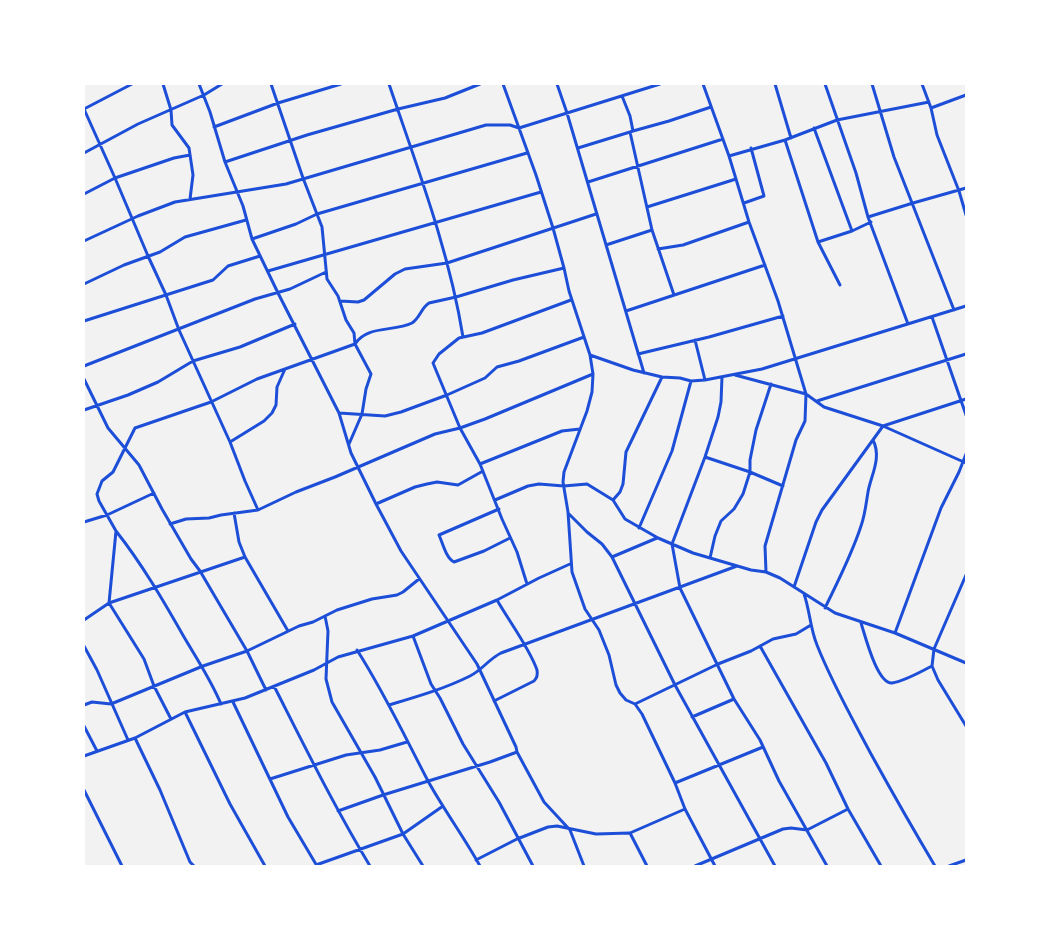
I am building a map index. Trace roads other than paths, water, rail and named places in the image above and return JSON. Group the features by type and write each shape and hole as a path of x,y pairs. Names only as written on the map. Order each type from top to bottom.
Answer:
{"street":[{"path":"132,84 84,109 258,510"},
{"path":"163,84 171,110 172,125 188,148 190,155 193,176 190,199"},
{"path":"199,84 225,162 239,193 252,239 339,412 349,444 376,504 400,551 480,670 517,752 544,802 570,830 584,866"},
{"path":"84,153 99,144 204,95 222,84"},
{"path":"271,84 322,227 327,279 340,301 346,320 354,333 355,344 371,374 366,389 362,414 349,444"},
{"path":"214,127 278,103 341,84"},
{"path":"389,84 447,263 456,297 463,337"},
{"path":"225,162 307,135 398,109 445,98 480,84"},
{"path":"503,84 541,192 564,268 571,300 590,355 593,374 592,392 564,472 570,564 585,608 599,630 609,655 616,685 626,700 635,704 642,714 675,783 685,809 715,866"},
{"path":"557,84 645,373"},
{"path":"84,241 160,207 190,199 239,193 286,184 486,125 510,125 519,128 660,84"},
{"path":"703,84 783,316 806,394 805,421 799,433 765,546 766,572"},
{"path":"774,84 791,138"},
{"path":"825,84 856,173 868,217 908,324"},
{"path":"872,84 894,156 954,310"},
{"path":"922,84 931,108 937,135 959,191 966,215"},
{"path":"931,108 966,95"},
{"path":"622,96 630,116 637,167 652,230 674,295"},
{"path":"729,156 751,148 791,138 837,120 929,102"},
{"path":"578,148 656,126 711,107"},
{"path":"814,128 852,231"},
{"path":"588,182 723,139"},
{"path":"785,140 818,242 840,285"},
{"path":"744,203 764,196 751,148"},
{"path":"252,239 290,227 317,214 527,152"},
{"path":"84,194 115,178 174,158 190,155"},
{"path":"647,206 736,179"},
{"path":"868,217 966,188"},
{"path":"268,271 541,192"},
{"path":"340,301 358,302 364,300 395,274 405,270 447,263 596,214"},
{"path":"84,284 195,233 246,220"},
{"path":"658,249 683,245 749,222"},
{"path":"818,242 852,231 871,222"},
{"path":"606,245 652,230"},
{"path":"84,321 213,280 228,266 260,256"},
{"path":"626,311 765,265"},
{"path":"221,704 203,666 99,501 98,490 102,481 113,472 135,428 211,402 257,379 355,344 358,338 368,333 401,327 414,322 426,305 430,303 564,268"},
{"path":"84,366 255,299 290,289 326,272"},
{"path":"526,584 517,552 499,509 480,464 460,428 433,363 438,354 463,337 482,333 571,300"},
{"path":"590,355 662,377 691,381 705,380 762,369 966,306"},
{"path":"638,354 783,316"},
{"path":"932,317 966,415"},
{"path":"84,410 158,382 194,362 295,324"},
{"path":"339,412 385,416 401,412 447,395 485,378 497,367 584,337"},
{"path":"695,340 705,380"},
{"path":"817,401 966,354"},
{"path":"230,442 272,414 276,405 277,387 285,369"},
{"path":"170,524 186,519 209,518 258,510 296,492 435,434 460,428 593,374"},
{"path":"734,375 806,394 824,407 884,426 964,462"},
{"path":"613,500 620,492 623,484 626,452 662,377"},
{"path":"722,377 721,402 705,457 672,544 680,588 734,699 763,747 779,781 808,830 826,866"},
{"path":"84,379 108,428 139,465 170,524 247,651 266,690"},
{"path":"639,528 672,451 691,381"},
{"path":"710,558 714,536 721,521 733,511 737,504 750,472 750,460 756,430 771,384"},
{"path":"794,587 816,522 833,495 884,426 966,400"},
{"path":"480,464 562,431 580,429"},
{"path":"825,608 856,541 865,514 868,492 876,462 877,452 873,440"},
{"path":"895,633 941,508 960,472 966,454"},
{"path":"705,457 750,472 783,486"},
{"path":"376,504 415,487 427,484 436,482 458,485 483,471"},
{"path":"495,500 528,486 539,484 564,486 587,484 613,500 625,520 658,538 710,558 766,572 780,578 835,614 895,633 966,663"},
{"path":"84,522 107,515 154,493"},
{"path":"499,509 440,536 449,559 454,562 484,551 510,538"},
{"path":"568,512 586,532 602,544 612,557 675,685 775,866"},
{"path":"234,513 236,533 244,557 288,631"},
{"path":"116,530 108,603 144,658 154,686 171,719"},
{"path":"612,557 658,538"},
{"path":"84,620 108,603 244,557"},
{"path":"84,756 135,738 186,712 233,702 314,670 327,662 357,650 413,636 497,600 526,584 570,564"},
{"path":"389,705 435,690 472,675 492,658 524,645 738,566"},
{"path":"966,575 934,649 932,666 938,680 966,726"},
{"path":"84,705 92,702 111,704 203,666 247,651 288,631 314,622 354,604 397,595 419,580"},
{"path":"804,593 816,643 833,682 880,770 935,866"},
{"path":"494,700 534,682 537,677 537,672 524,645 497,600"},
{"path":"325,616 328,632 326,679 332,702 361,752 403,834 423,866"},
{"path":"861,622 878,671 887,682 891,683 910,677 932,666"},
{"path":"635,704 773,639 796,634 811,625"},
{"path":"413,636 427,676 475,766 488,784 533,866"},
{"path":"84,646 97,670 128,740"},
{"path":"760,646 826,763 848,809 882,866"},
{"path":"357,650 376,681 428,781 480,866"},
{"path":"274,686 314,766 370,866"},
{"path":"692,717 734,699"},
{"path":"233,702 288,817 317,865 403,834 444,806"},
{"path":"186,712 230,804 265,866"},
{"path":"84,726 97,751"},
{"path":"135,738 160,790 190,862 194,866"},
{"path":"270,779 361,752 380,750 407,742"},
{"path":"675,783 763,747"},
{"path":"338,811 517,752"},
{"path":"84,790 122,866"},
{"path":"476,860 518,839 548,827 557,826 596,834 630,833 685,809"},
{"path":"695,866 783,829 808,830 848,809"},
{"path":"630,833 648,866"},
{"path":"949,866 966,860"}]}
